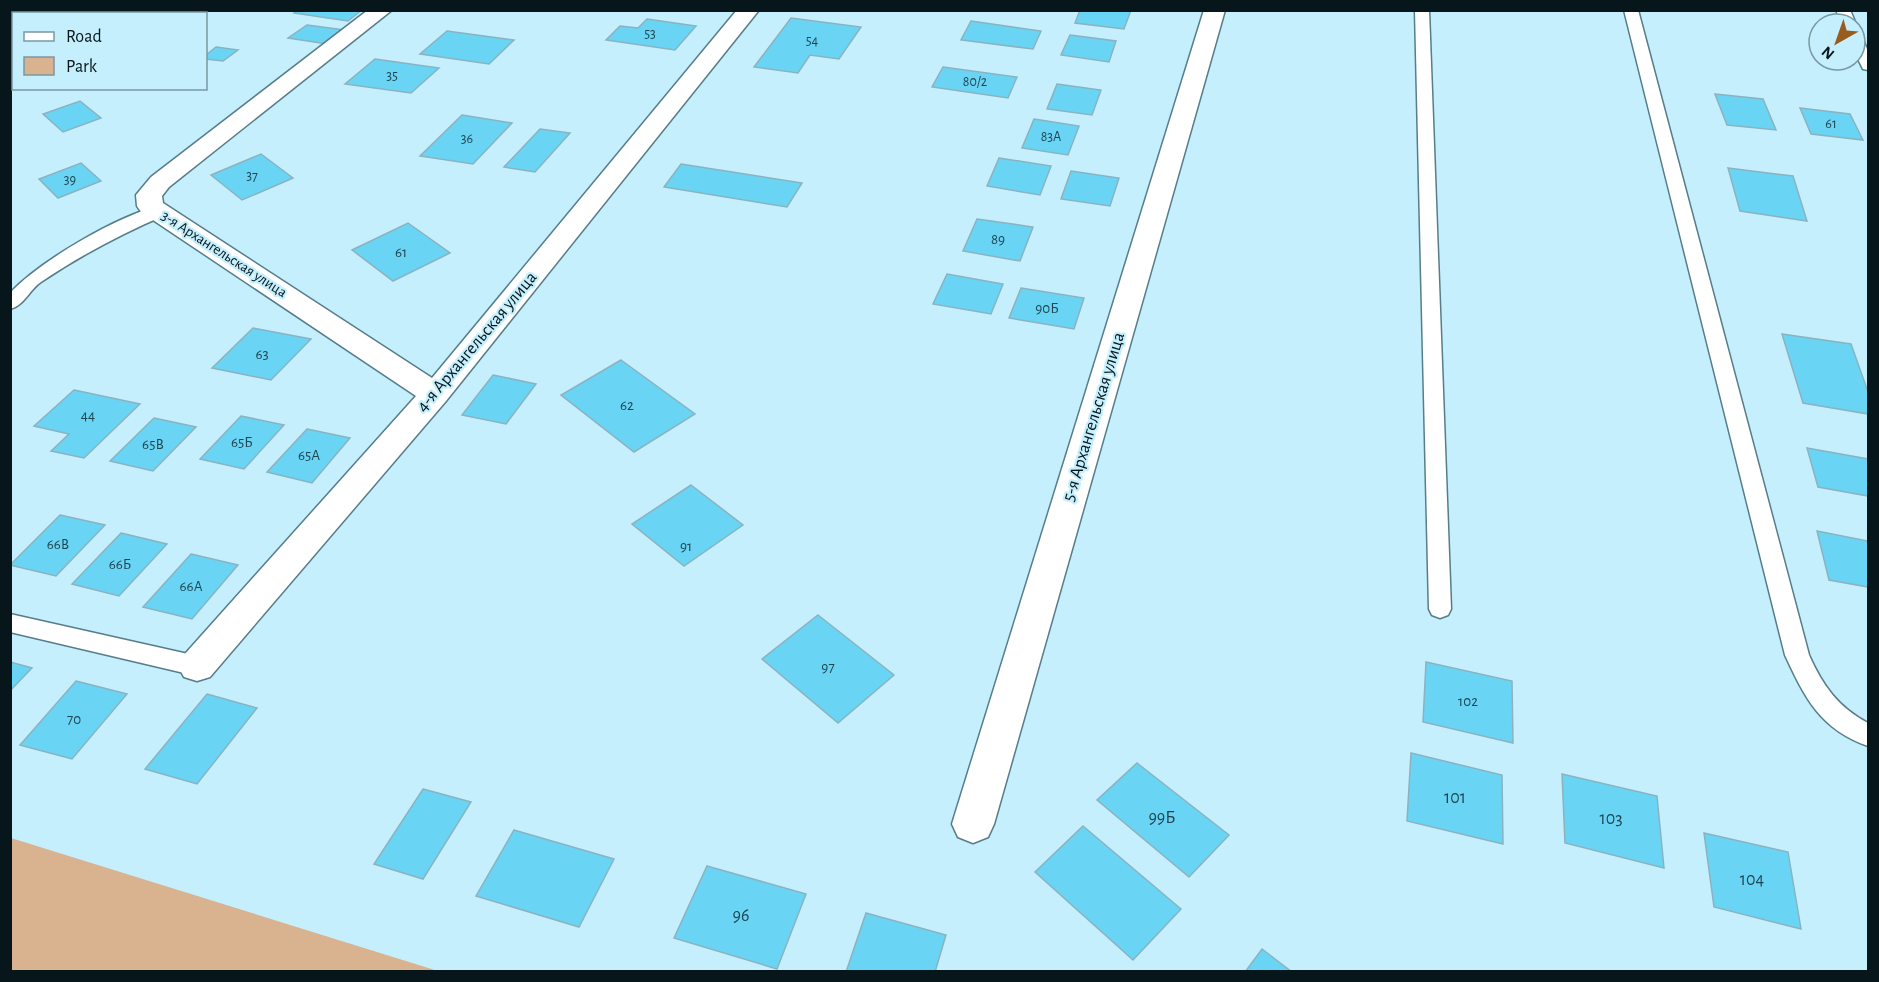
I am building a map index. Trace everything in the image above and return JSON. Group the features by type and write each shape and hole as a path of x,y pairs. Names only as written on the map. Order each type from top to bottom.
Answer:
{"street":[{"name":"3-я Архангельская улица","path":"382,10 160,183 149,195 150,206 435,394"},
{"name":"4-я Архангельская улица","path":"197,666 435,394 749,10"},
{"name":"5-я Архангельская улица","path":"973,824 1215,10"}],"lane":[{"path":"1422,10 1440,609"},
{"path":"1631,10 1797,655 1816,697 1840,721 1869,735"},
{"path":"10,304 32,280 97,239 159,212"},
{"path":"10,623 197,666"}],"green space":[{"path":"11,838 438,971 11,971"}],"building":[{"path":"298,10 362,10 348,21 294,13"},
{"path":"1080,10 1131,10 1124,29 1075,23"},
{"path":"791,18 861,27 839,59 810,55 798,73 754,67"},
{"path":"647,19 696,26 675,50 606,40 620,26 638,28"},
{"path":"971,21 1041,31 1033,49 961,40"},
{"path":"307,25 345,30 327,44 288,38"},
{"path":"447,31 514,40 489,64 420,54"},
{"path":"1070,35 1116,41 1109,62 1061,55"},
{"path":"216,47 238,50 223,61 207,59 207,54"},
{"path":"375,59 439,68 411,93 345,84"},
{"path":"943,67 1017,77 1008,98 932,87"},
{"path":"1057,84 1101,90 1092,115 1047,109"},
{"path":"1715,94 1763,99 1776,130 1727,125"},
{"path":"80,101 101,118 63,132 43,114"},
{"path":"1800,108 1850,114 1863,140 1811,134"},
{"path":"462,115 512,123 473,164 420,156"},
{"path":"1034,119 1079,126 1068,155 1022,148"},
{"path":"540,129 570,133 535,172 504,167"},
{"path":"261,154 293,178 242,200 211,175"},
{"path":"999,158 1051,166 1040,195 987,186"},
{"path":"81,163 101,181 58,198 39,179"},
{"path":"681,164 802,183 787,207 664,187"},
{"path":"1728,168 1793,176 1807,221 1740,211"},
{"path":"1071,171 1119,178 1110,206 1061,199"},
{"path":"977,219 1033,227 1020,261 963,251"},
{"path":"408,223 450,253 393,281 352,250"},
{"path":"947,274 1003,284 991,314 933,304"},
{"path":"1021,288 1084,298 1074,329 1009,318"},
{"path":"253,328 311,339 271,380 212,368"},
{"path":"1782,334 1851,344 1868,392 1868,414 1803,403"},
{"path":"621,360 695,414 634,452 561,395"},
{"path":"493,375 536,384 506,424 462,415"},
{"path":"74,390 140,404 84,458 51,451 69,434 34,426"},
{"path":"241,416 284,425 244,469 200,459"},
{"path":"154,418 196,427 153,471 110,461"},
{"path":"307,429 350,438 312,483 267,472"},
{"path":"1807,448 1868,459 1868,496 1818,487"},
{"path":"691,485 743,525 684,566 632,524"},
{"path":"60,515 105,525 56,576 10,565"},
{"path":"1817,531 1868,541 1868,587 1829,580"},
{"path":"121,533 167,544 119,596 72,584"},
{"path":"191,554 238,565 192,619 143,607"},
{"path":"818,615 894,675 838,723 762,659"},
{"path":"10,662 32,668 10,691"},
{"path":"1426,662 1512,681 1513,743 1423,722"},
{"path":"76,681 127,694 72,759 20,745"},
{"path":"207,694 257,708 197,784 145,769"},
{"path":"1411,753 1502,775 1503,844 1407,821"},
{"path":"1137,763 1229,835 1189,877 1097,800"},
{"path":"1562,774 1657,796 1664,868 1565,843"},
{"path":"423,789 471,802 423,879 374,864"},
{"path":"1083,826 1181,909 1133,960 1035,872"},
{"path":"514,830 614,859 579,927 476,896"},
{"path":"1704,833 1788,852 1801,929 1714,907"},
{"path":"707,866 806,894 777,969 674,938"},
{"path":"866,913 946,935 935,972 846,972"},
{"path":"1262,949 1292,972 1245,972"}]}
